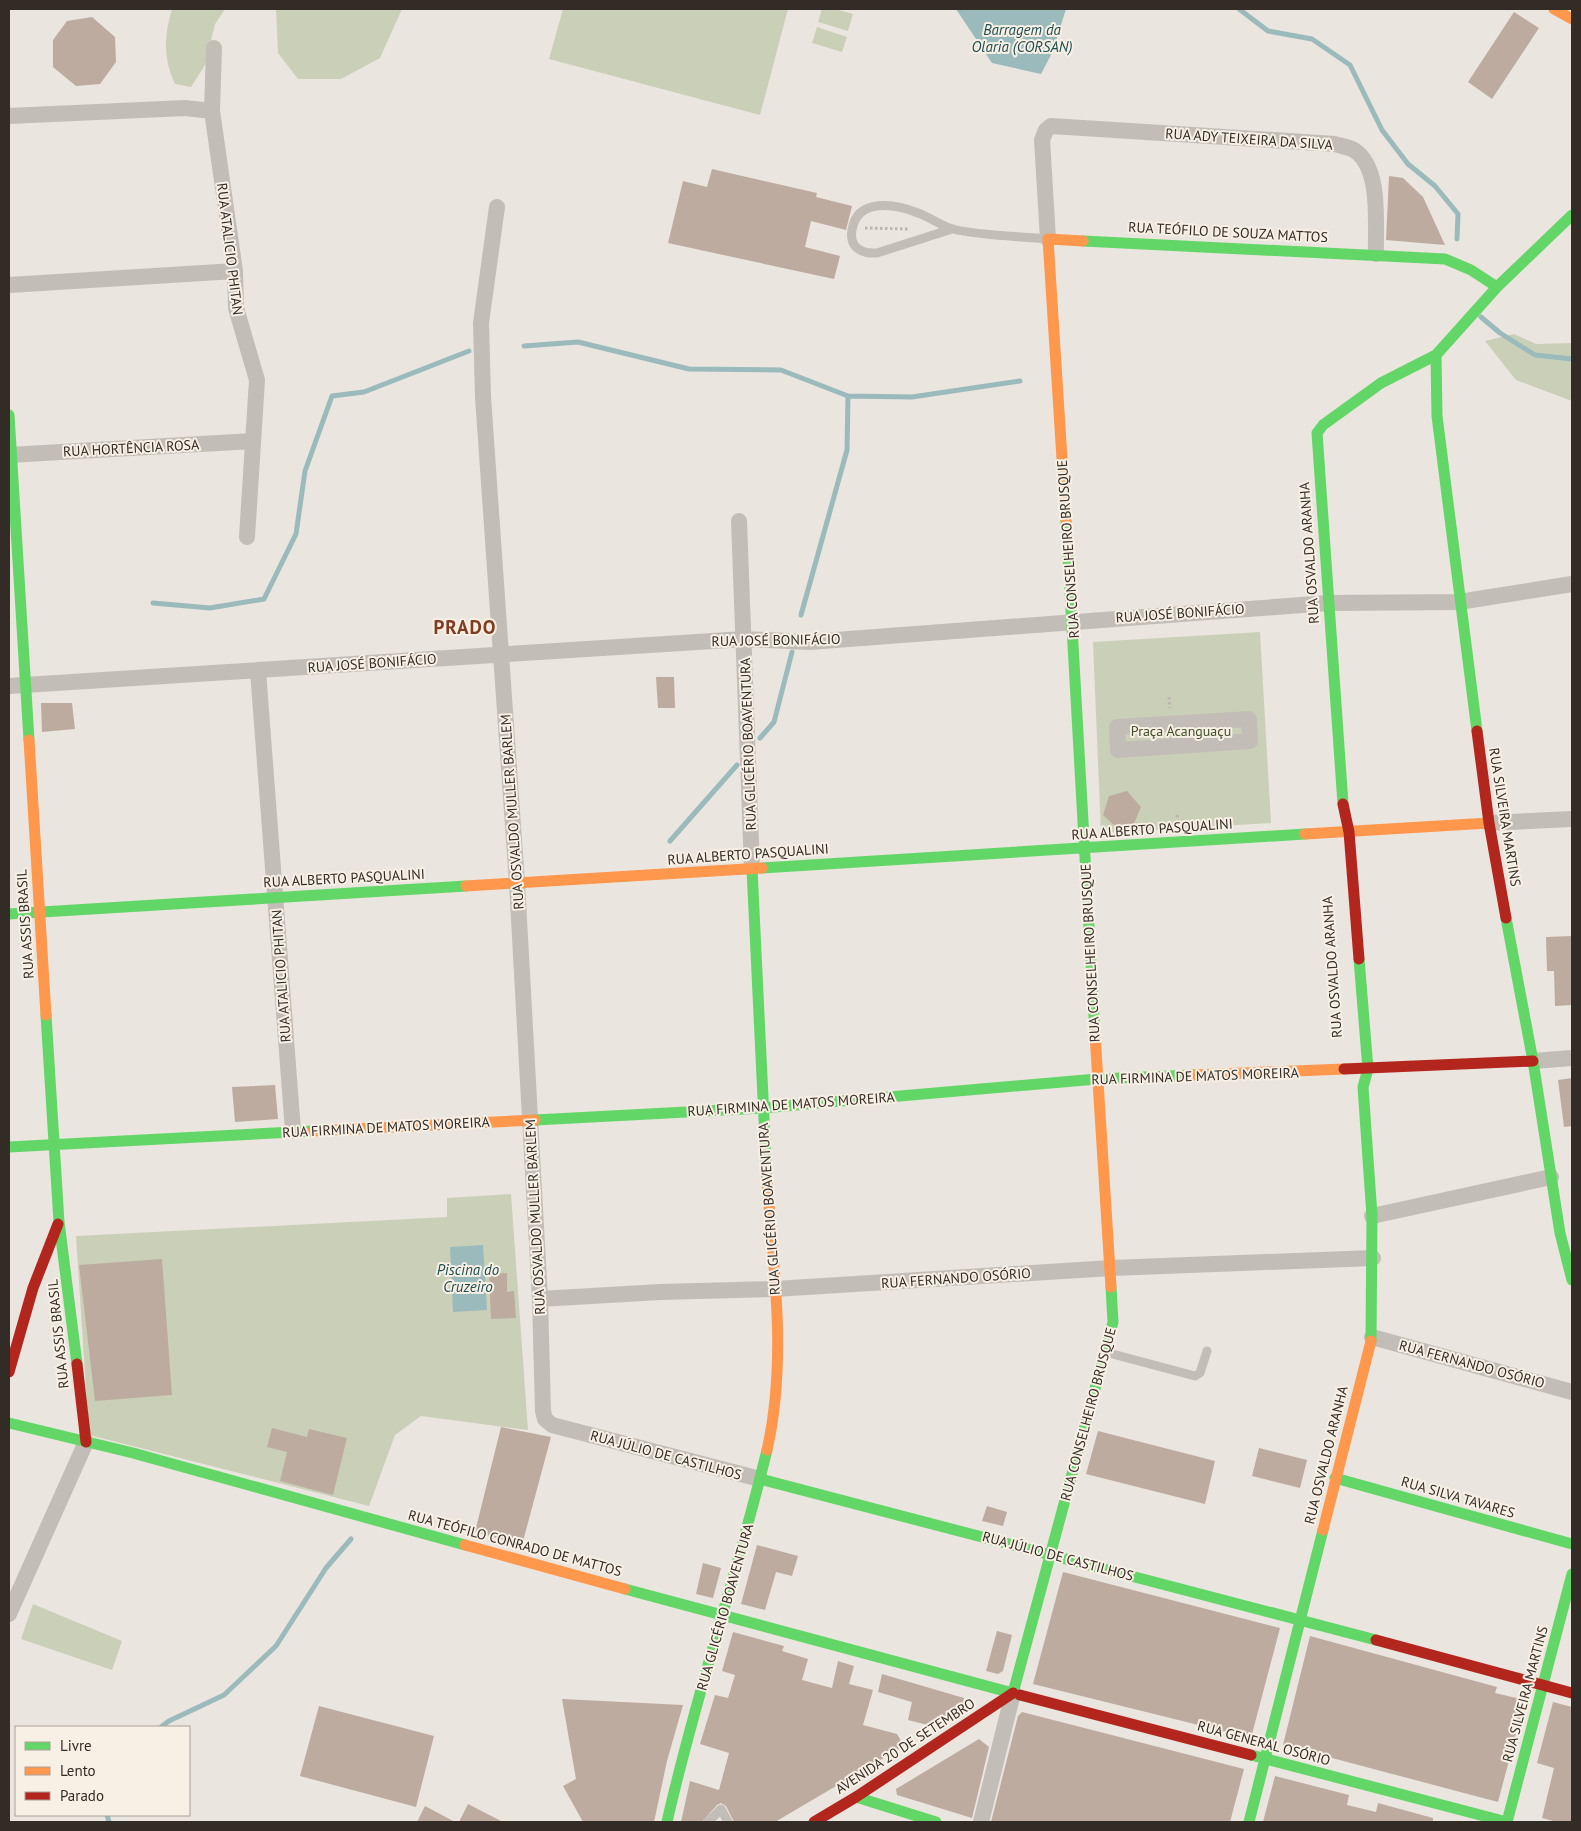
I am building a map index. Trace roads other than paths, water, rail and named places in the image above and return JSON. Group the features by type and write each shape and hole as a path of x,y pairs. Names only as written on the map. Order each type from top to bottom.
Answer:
{"street":[{"path":"1554,9 1572,19"},
{"name":"RUA ATALICIO PHITAN","path":"214,48 212,111 235,271 236,308 257,380 247,537"},
{"path":"9,116 185,108 212,111"},
{"name":"RUA ADY TEIXEIRA DA SILVA","path":"1042,140 1046,130 1051,126 1335,144 1354,150 1365,162 1374,183 1376,254"},
{"name":"RUA CONSELHEIRO BRUSQUE","path":"1013,1693 1113,1322 1111,1268 1097,1079 1073,620 1042,140"},
{"name":"RUA OSVALDO MULLER BARLEM","path":"497,207 481,323 483,397 517,883 545,1419"},
{"path":"1436,355 1497,287 1572,215"},
{"name":"RUA TEÓFILO DE SOUZA MATTOS","path":"1048,239 1376,254 1445,260 1471,270 1497,287"},
{"path":"9,285 235,271"},
{"name":"RUA SILVEIRA MARTINS","path":"1436,355 1437,416 1459,602 1489,823 1533,1061 1560,1233 1570,1261 1572,1280"},
{"name":"RUA OSVALDO ARANHA","path":"1363,1087 1368,1069 1349,832 1344,815 1317,433 1323,425 1381,383 1436,355"},
{"name":"RUA ASSIS BRASIL","path":"9,415 59,1222 86,1442"},
{"name":"RUA HORTÊNCIA ROSA","path":"10,455 253,441"},
{"name":"RUA GLICÉRIO BOAVENTURA","path":"667,1822 680,1764 724,1614 760,1479 774,1420 777,1390 775,1289 762,1108 739,521"},
{"name":"RUA JOSÉ BONIFÁCIO","path":"9,686 744,639 809,642 1073,620 1328,603 1459,602 1572,584"},
{"name":"RUA ATALICIO PHITAN","path":"258,671 293,1132"},
{"path":"1249,718 1250,741 1118,750 1117,727 1185,723 1249,718"},
{"path":"1185,723 1186,745"},
{"path":"1159,725 1160,747"},
{"name":"RUA OSVALDO ARANHA","path":"1337,837 1344,815"},
{"path":"1489,823 1572,819"},
{"name":"RUA ALBERTO PASQUALINI","path":"9,914 1084,848 1337,837 1349,832 1489,823"},
{"name":"RUA FIRMINA DE MATOS MOREIRA","path":"9,1147 762,1108 1097,1079 1355,1064 1368,1069 1572,1058"},
{"name":"RUA OSVALDO ARANHA","path":"1249,1822 1372,1336 1372,1216 1363,1087 1355,1064"},
{"path":"1372,1216 1551,1177"},
{"name":"RUA ASSIS BRASIL","path":"9,1372 34,1288 59,1222"},
{"name":"RUA FERNANDO OSÓRIO","path":"540,1299 660,1292 775,1289 1111,1268 1372,1258"},
{"name":"RUA FERNANDO OSÓRIO","path":"1372,1336 1572,1392"},
{"name":"RUA JÚLIO DE CASTILHOS","path":"545,1419 552,1425 1300,1619 1572,1693"},
{"name":"RUA TEÓFILO CONRADO DE MATTOS","path":"9,1423 133,1453 254,1488 1013,1693"},
{"path":"9,1614 86,1442"},
{"name":"RUA SILVA TAVARES","path":"1335,1478 1572,1544"},
{"name":"RUA SILVEIRA MARTINS","path":"1507,1822 1572,1574"},
{"path":"980,1822 1013,1693"},
{"name":"RUA GENERAL OSÓRIO","path":"1013,1693 1507,1822"},
{"name":"AVENIDA 20 DE SETEMBRO","path":"814,1822 856,1797 1013,1693"},
{"path":"856,1797 936,1822"}],"lane":[{"name":"RUA TEÓFILO DE SOUZA MATTOS","path":"952,229 877,253 864,254 856,249 852,237 852,228 859,214 872,205 895,207 918,213 952,229 1048,239"},
{"path":"1105,1352 1195,1376 1200,1373 1206,1351"},
{"path":"708,1822 721,1809 728,1822"}],"water":[{"name":"Barragem da Olaria (CORSAN)","path":"956,9 1066,9 1053,51 1041,74 992,63"},
{"name":"Piscina do Cruzeiro","path":"483,1245 487,1310 453,1312 450,1247"}],"waterway":[{"path":"1239,9 1268,31 1312,39 1350,65 1382,130 1408,164 1435,186 1458,214 1457,239"},
{"path":"1481,317 1500,333 1535,355 1572,359"},
{"path":"524,346 578,342 689,369 781,370 848,396 912,397 1020,381"},
{"path":"153,603 210,608 264,599 296,534 305,471 332,396 364,392 469,351"},
{"path":"801,615 847,450 848,396"},
{"path":"760,738 774,722 792,652"},
{"path":"670,841 737,765"},
{"path":"162,1726 224,1695 276,1646 326,1568 351,1539"},
{"path":"107,1816 109,1822"}],"district":[{"name":"PRADO","path":"465,627"}],"park label":[{"name":"Praça Acanguaçu","path":"1181,731"}]}
